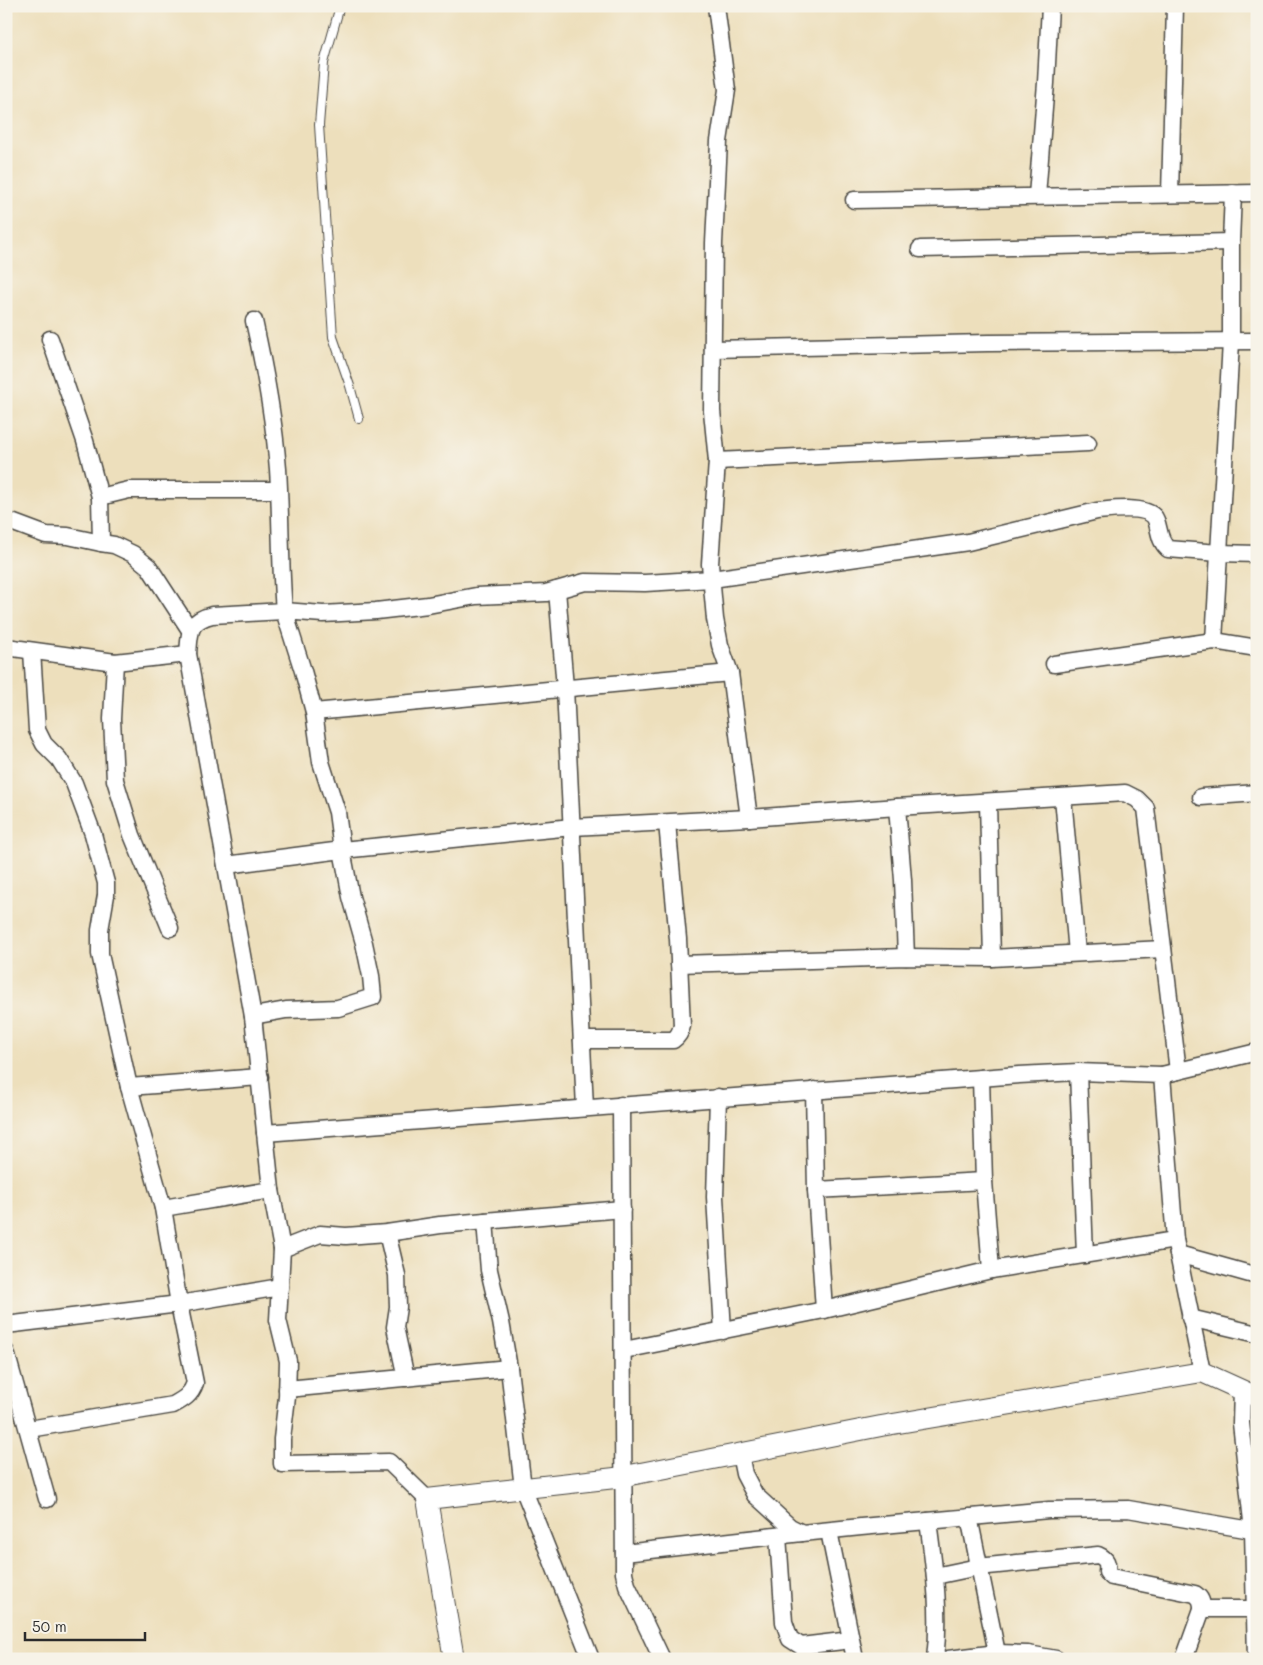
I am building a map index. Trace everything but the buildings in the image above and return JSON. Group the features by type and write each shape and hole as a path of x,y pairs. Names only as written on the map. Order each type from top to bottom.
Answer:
{"street":[{"path":"716,6 727,90 719,141 714,243 712,411 717,460 710,564 715,619 720,646 730,673 750,818"},
{"path":"1037,196 1050,6"},
{"path":"1170,194 1175,6"},
{"path":"1214,641 1231,342 1233,193"},
{"path":"854,200 1257,193"},
{"path":"920,250 1231,242"},
{"path":"254,322 269,392 278,490 280,562 284,611 314,712 321,762 337,812 351,897 372,976 373,997 338,1008 286,1010 253,1016 270,1190 282,1249 278,1320 288,1361 282,1464 389,1462 427,1499 454,1659"},
{"path":"50,340 85,441 100,497 101,542"},
{"path":"713,349 988,342 1257,342"},
{"path":"717,460 1088,443"},
{"path":"100,497 130,490 278,490"},
{"path":"254,1022 188,654 190,630 194,623 201,618 212,615 284,611 323,614 376,611 428,605 476,596 546,593 585,582 645,583 712,579 968,542 1097,511 1119,509 1137,510 1153,515 1156,518 1161,540 1168,549 1257,554"},
{"path":"6,520 46,535 68,536 101,542 133,554 149,567 190,630"},
{"path":"557,590 565,688 585,1108"},
{"path":"1054,664 1214,641 1257,648"},
{"path":"6,647 115,662 188,654"},
{"path":"29,1429 173,1405 186,1398 195,1383 179,1304 163,1208 129,1087 100,954 100,930 106,895 106,883 93,834 74,783 59,759 44,744 37,730 32,651"},
{"path":"115,662 112,719 115,780 132,835 170,928"},
{"path":"314,712 730,673"},
{"path":"1201,797 1257,793"},
{"path":"226,866 342,850 572,827 750,818 1063,797 1125,794 1137,799 1146,808 1163,949 1177,1247 1202,1372"},
{"path":"1063,797 1077,954"},
{"path":"988,802 992,958"},
{"path":"897,807 903,880 906,956"},
{"path":"582,1040 673,1040 678,1037 682,1026 679,964 667,822"},
{"path":"679,964 906,956 992,958 1163,949"},
{"path":"265,1133 981,1078 1078,1072 1170,1073 1257,1052"},
{"path":"1078,1072 1085,1254"},
{"path":"129,1087 260,1077"},
{"path":"981,1078 984,1181 991,1270"},
{"path":"814,1090 816,1190 824,1310"},
{"path":"718,1098 715,1197 723,1331"},
{"path":"621,1105 624,1573 627,1586 662,1659"},
{"path":"816,1190 984,1181"},
{"path":"163,1208 270,1190"},
{"path":"282,1249 320,1234 346,1236 387,1233 440,1225 622,1209"},
{"path":"485,1221 489,1270 501,1322 523,1488 592,1659"},
{"path":"387,1233 397,1275 398,1307 395,1327 406,1378"},
{"path":"624,1350 824,1310 991,1270 1085,1254 1177,1247 1257,1276"},
{"path":"6,1325 179,1304 280,1287"},
{"path":"1190,1318 1257,1334"},
{"path":"6,1352 47,1499"},
{"path":"287,1389 508,1368"},
{"path":"427,1499 624,1476 881,1426 1202,1372 1250,1393 1241,1423 1255,1530 1256,1659"},
{"path":"740,1454 744,1474 755,1495 790,1527 802,1533"},
{"path":"624,1553 829,1530 1049,1510 1128,1509 1255,1530"},
{"path":"970,1518 978,1567 1005,1655"},
{"path":"928,1521 935,1576 938,1632 935,1659"},
{"path":"829,1530 855,1659"},
{"path":"778,1536 784,1622 790,1639 801,1646 851,1640"},
{"path":"935,1576 978,1567 1098,1555 1106,1560 1108,1564 1107,1572 1112,1577 1195,1594 1200,1597 1202,1609 1184,1659"},
{"path":"1202,1609 1256,1609"},
{"path":"948,1659 1028,1654 1056,1659"}],"lane":[{"path":"340,6 324,63 318,125 332,338 350,386 359,420"}]}
